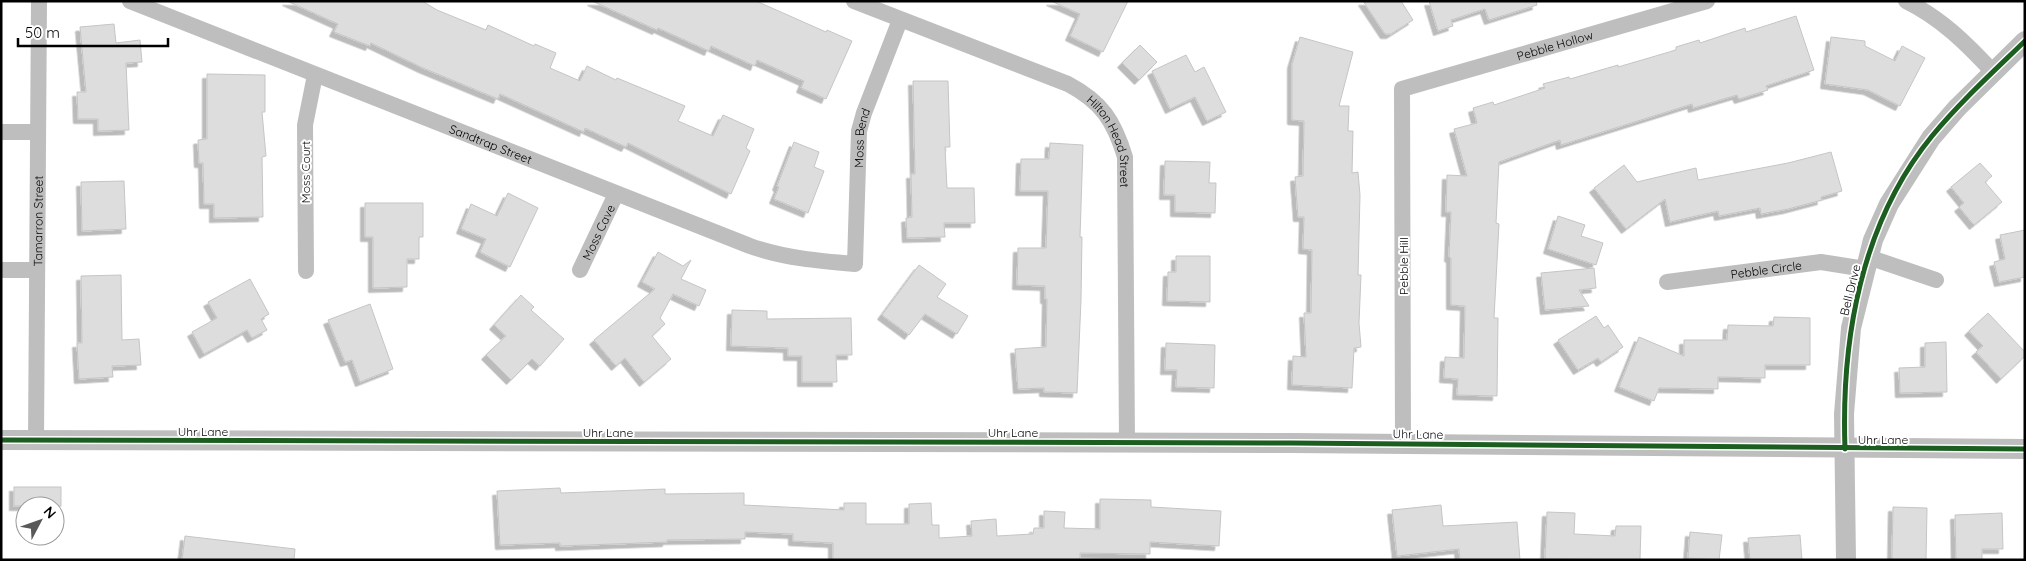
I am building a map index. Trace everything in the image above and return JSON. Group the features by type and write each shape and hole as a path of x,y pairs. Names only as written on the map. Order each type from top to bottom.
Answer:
{"street":[{"name":"Tamarron Street","path":"36,441 39,1"},
{"name":"Sandtrap Street","path":"130,1 616,194 773,254 855,264"},
{"name":"Hilton Head Street","path":"854,1 1075,88 1103,110 1118,133 1125,157 1128,442"},
{"name":"Pebble Hollow","path":"1402,89 1707,1"},
{"path":"1906,1 1949,28 1993,72"},
{"name":"Moss Bend","path":"855,264 859,131 864,113 900,20"},
{"name":"Bell Drive","path":"1846,560 1844,414 1851,328 1866,263 1889,204 1931,138 2025,41"},
{"name":"Moss Court","path":"306,270 305,125 315,75"},
{"name":"Pebble Hill","path":"1402,89 1403,444"},
{"path":"1,132 38,132"},
{"name":"Moss Cave","path":"580,270 616,194"},
{"name":"Pebble Circle","path":"1667,282 1821,262 1866,263 1936,280"},
{"path":"1,270 36,270"},
{"name":"Uhr Lane","path":"1,440 1128,442 2025,449"}],"building":[{"path":"287,1 422,1 437,10 486,30 488,25 534,46 535,44 556,53 550,68 580,81 587,66 616,80 617,78 685,106 678,121 713,136 723,115 754,129 746,148 750,151 731,194 628,143 626,147 585,128 584,132 500,94 498,99 423,68 371,43 370,46 334,32 338,24"},
{"path":"592,1 756,1 826,32 827,30 852,41 826,99 801,88 804,81 757,60 755,66 711,46 709,51"},
{"path":"1051,1 1128,1 1103,52 1070,36 1080,14"},
{"path":"1363,1 1401,1 1413,20 1391,34 1385,34"},
{"path":"1429,1 1536,1 1537,5 1489,20 1485,9 1451,20 1453,26 1438,31"},
{"path":"1796,16 1814,70 1766,86 1768,90 1739,99 1737,95 1693,108 1692,104 1561,145 1560,140 1499,162 1496,223 1499,224 1494,318 1498,318 1497,396 1457,395 1458,379 1444,378 1445,357 1464,358 1465,306 1451,305 1451,258 1449,257 1451,212 1446,212 1447,175 1467,176 1454,129 1477,123 1473,108 1493,102 1494,105 1545,88 1543,84 1569,77 1570,79 1618,65 1618,67 1676,50 1676,47 1699,40 1700,43 1745,28 1746,32"},
{"path":"114,24 116,43 140,40 142,62 126,63 129,130 98,131 98,119 78,119 77,92 86,92 80,27"},
{"path":"1300,37 1353,52 1339,106 1349,106 1348,131 1353,131 1352,173 1358,172 1360,195 1358,275 1361,275 1359,323 1361,347 1354,348 1352,388 1292,385 1293,356 1306,357 1304,313 1311,313 1312,250 1303,249 1304,217 1298,217 1295,177 1303,176 1304,121 1292,120 1292,64"},
{"path":"1831,37 1865,41 1865,46 1895,61 1902,46 1925,58 1900,106 1868,90 1825,84"},
{"path":"1140,45 1157,62 1139,80 1122,63"},
{"path":"1186,55 1195,72 1204,67 1226,112 1207,121 1195,97 1170,109 1152,71"},
{"path":"207,74 265,75 265,112 262,112 266,156 262,157 263,217 214,218 214,204 204,204 203,163 199,163 198,140 207,139"},
{"path":"913,81 948,81 950,147 945,147 947,188 974,188 975,223 944,223 945,237 907,238 906,218 912,217 911,174 915,174"},
{"path":"794,142 819,152 814,167 824,171 808,213 774,199"},
{"path":"1050,143 1083,145 1080,237 1082,237 1081,300 1077,393 1044,392 1044,388 1018,389 1015,349 1046,347 1047,299 1045,299 1045,286 1017,285 1018,248 1046,248 1048,191 1020,191 1021,159 1049,159"},
{"path":"1831,152 1842,191 1821,197 1822,200 1761,214 1760,208 1719,216 1718,211 1670,222 1665,199 1626,229 1594,188 1624,165 1637,182 1696,168 1698,180 1788,163"},
{"path":"1165,161 1210,162 1209,183 1216,183 1215,213 1175,212 1175,195 1164,195"},
{"path":"1980,163 1992,176 1985,182 2002,202 1974,225 1959,207 1964,203 1951,187"},
{"path":"124,181 126,229 82,231 81,182"},
{"path":"508,193 538,208 510,267 480,252 486,239 461,229 471,204 497,216"},
{"path":"365,203 423,203 423,237 419,237 419,259 407,259 407,287 373,288 373,237 365,237"},
{"path":"1558,216 1585,225 1581,236 1603,243 1596,265 1548,249"},
{"path":"2025,230 2025,277 1999,282 1994,262 2005,259 2000,235"},
{"path":"658,252 683,266 691,260 681,279 706,290 699,306 673,294 660,318 665,324 652,336 671,359 644,382 625,358 616,366 594,340 655,289 642,282"},
{"path":"1176,256 1210,256 1210,302 1167,301 1168,272 1176,272"},
{"path":"919,265 946,284 937,297 968,316 957,334 925,314 909,335 882,315"},
{"path":"1594,268 1596,288 1579,290 1589,306 1545,310 1541,273"},
{"path":"121,275 122,340 139,339 141,365 112,366 113,377 79,379 77,343 82,343 81,276"},
{"path":"250,279 269,314 261,319 267,330 252,338 247,330 204,354 192,332 217,318 208,302"},
{"path":"521,295 534,307 531,310 564,339 540,366 532,359 511,380 486,355 506,336 494,325"},
{"path":"370,304 393,369 360,382 352,360 345,362 328,320"},
{"path":"732,310 767,311 767,319 851,318 852,355 836,355 837,382 802,382 802,356 788,356 788,348 731,346"},
{"path":"1988,313 2025,352 2025,356 2001,379 1976,352 1983,346 1969,331"},
{"path":"1596,316 1604,328 1608,325 1623,347 1601,362 1598,358 1578,370 1558,340"},
{"path":"1774,317 1810,318 1810,365 1765,365 1765,378 1718,377 1718,389 1659,388 1654,401 1619,387 1639,337 1684,356 1684,340 1727,340 1728,325 1773,326"},
{"path":"1946,342 1947,392 1900,393 1899,368 1925,367 1925,343"},
{"path":"1166,343 1215,345 1214,388 1176,387 1177,370 1165,370"},
{"path":"14,487 61,487 61,496 15,496 14,506"},
{"path":"560,488 561,493 665,489 665,494 744,493 744,505 844,510 844,503 866,503 866,524 909,524 909,504 931,503 932,525 939,525 939,538 972,536 971,521 996,519 997,536 1033,534 1034,528 1044,528 1044,511 1065,512 1064,528 1100,529 1100,499 1151,500 1151,507 1221,511 1219,546 1150,542 1150,554 1080,553 1080,560 833,560 833,543 793,541 793,534 745,532 745,539 667,540 667,542 560,546 560,543 500,545 497,491"},
{"path":"1441,505 1443,526 1517,522 1520,560 1460,560 1459,549 1397,556 1392,510"},
{"path":"1893,507 1927,508 1926,560 1892,560"},
{"path":"1547,512 1575,513 1574,534 1615,536 1616,526 1641,526 1640,560 1545,559"},
{"path":"2002,513 2003,549 1982,549 1982,560 1956,560 1955,515"},
{"path":"1690,532 1722,535 1719,560 1688,558"},
{"path":"1800,535 1802,560 1750,560 1748,538"},
{"path":"185,536 295,549 294,560 182,560"}],"cycle path":[{"path":"1845,449 1847,366 1852,325 1860,284 1872,244 1888,206 1908,170 1932,136 1965,99 2025,41"},
{"path":"1,440 1291,443 2025,449"}]}
